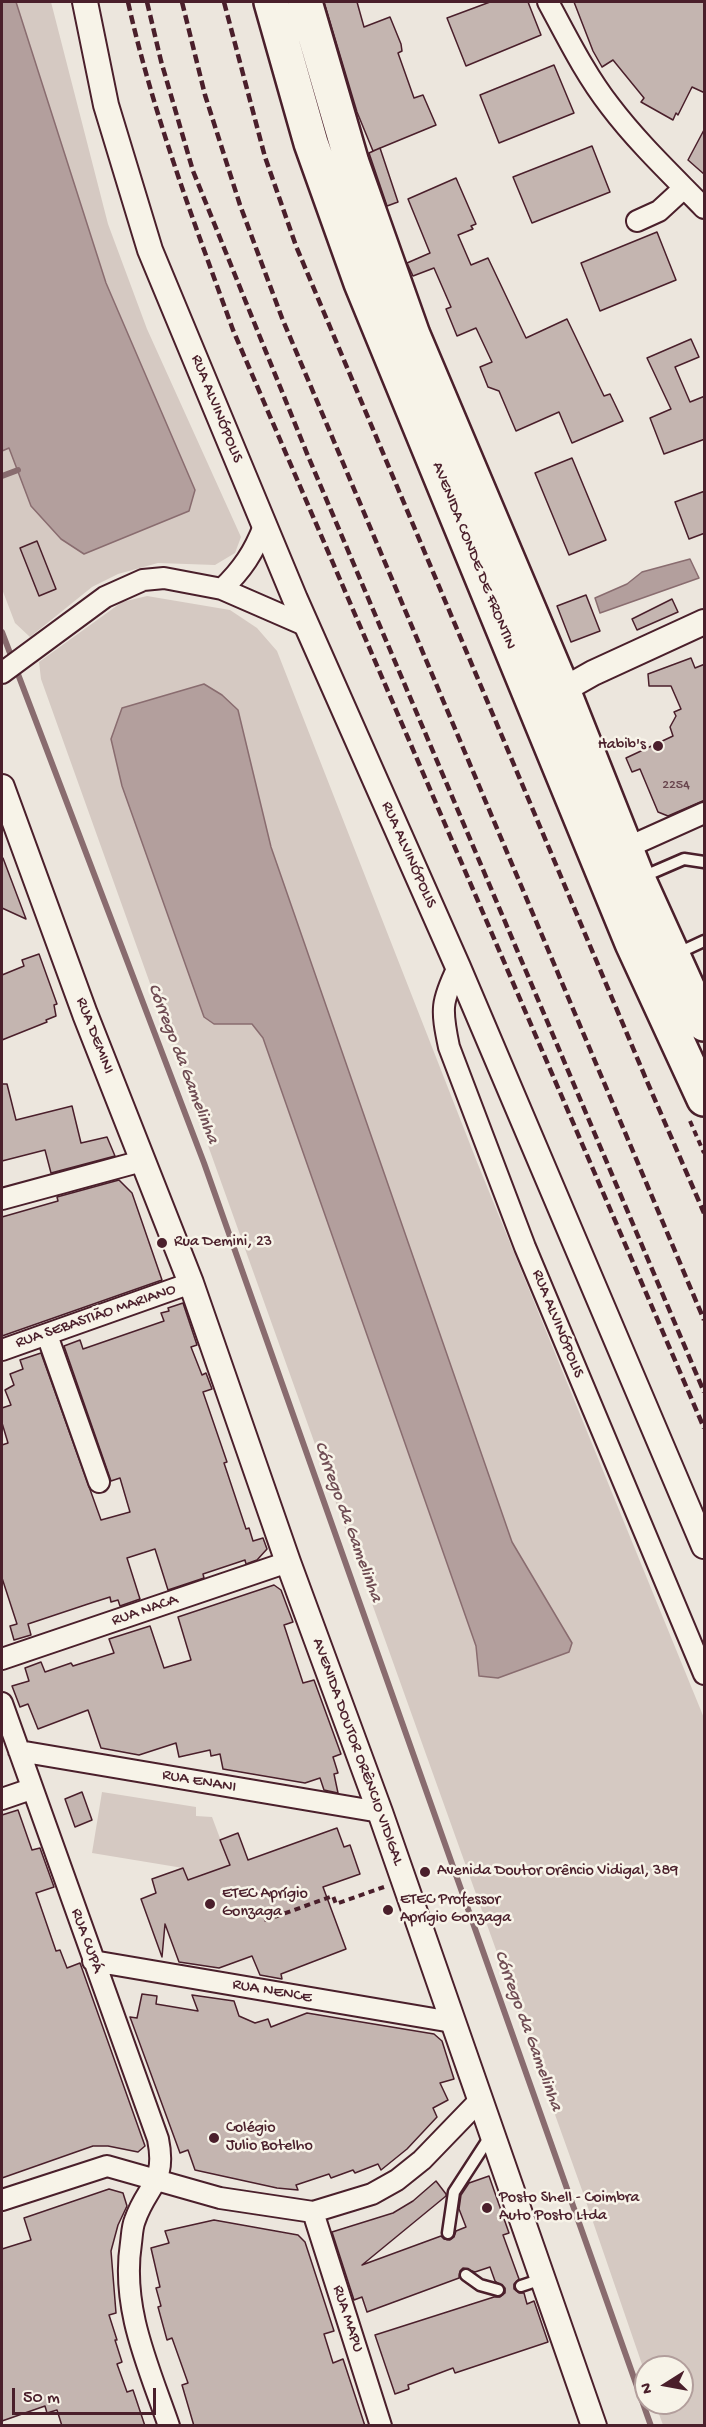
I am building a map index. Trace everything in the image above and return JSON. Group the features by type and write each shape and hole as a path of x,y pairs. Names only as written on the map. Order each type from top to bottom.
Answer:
{"highway":[{"name":"AVENIDA CONDE DE FRONTIN","path":"271,2 311,143 361,283 632,944 705,1099"},
{"name":"AVENIDA CONDE DE FRONTIN","path":"305,2 352,163 413,335 563,690 639,879 705,1024"}],"street":[{"name":"RUA ALVINÓPOLIS","path":"77,2 92,33"},
{"name":"RUA ALVINÓPOLIS","path":"85,2 106,105 150,250 306,626 458,967 444,995 443,1021 449,1047 525,1247 705,1674"},
{"path":"548,2 573,48 609,105 705,208"},
{"path":"637,221 659,211 684,188"},
{"path":"222,589 247,562 264,526"},
{"path":"2,673 105,597 143,580 164,578 222,589 306,626"},
{"path":"539,720 563,690 593,673 705,622"},
{"name":"RUA DEMINI","path":"2,787 142,1161 191,1283"},
{"path":"626,848 705,813"},
{"path":"458,967 705,1546"},
{"path":"2,1199 142,1161"},
{"name":"RUA SEBASTIÃO MARIANO","path":"2,1350 191,1283"},
{"name":"AVENIDA DOUTOR ORÊNCIO VIDIGAL","path":"191,1283 288,1562 380,1812 491,2135 532,2283 594,2426"},
{"path":"47,1335 99,1482"},
{"name":"RUA NACA","path":"2,1659 288,1562"},
{"name":"RUA CUPÁ","path":"2,1703 158,2139 162,2159 156,2180 135,2220 128,2261 129,2298 138,2336 169,2426"},
{"name":"RUA ENANI","path":"19,1751 380,1812"},
{"path":"2,1798 31,1789"},
{"name":"RUA NENCE","path":"93,1961 452,2022"},
{"path":"2,2200 107,2166 220,2198 313,2212 372,2194 397,2180 422,2160 479,2101"},
{"name":"RUA MAPU","path":"313,2212 381,2426"}],"lane":[{"path":"639,879 684,859 705,862"},
{"path":"673,956 705,941"},
{"path":"448,2233 454,2192 491,2135"},
{"path":"466,2276 480,2285 498,2290"}],"path":[{"path":"262,1909 266,1920 333,1896 336,1904 390,1884"}],"shaded area":[{"path":"2,2 16,2 106,283 195,490 189,511 84,554 61,539 31,506 9,448 2,451"},
{"path":"16,2 51,2 108,224 147,329 241,537 235,553 215,565 158,563 118,574 92,587 30,637 15,623 2,589 2,451 9,448 18,470 195,490 106,283"},
{"path":"690,559 699,578 600,613 595,598 627,584 642,572"},
{"path":"147,596 230,610 257,628 277,651 477,1162 704,1718 704,2425 663,2425 659,2415 694,2415 694,2355 639,2355 582,2190 41,679 39,662 122,602","holes":["238,710 271,847 512,1542 572,1643 479,1676 476,1646 263,1038 252,1024"]},
{"path":"204,684 222,695 238,710 271,847 512,1542 572,1643 569,1652 498,1678 479,1676 476,1646 263,1038 252,1024 214,1024 204,1017 122,786 111,739 122,708"},
{"path":"102,1792 196,1807 196,1816 212,1817 230,1865 188,1880 183,1868 92,1853"}],"building":[{"path":"324,2 357,2 364,27 390,17 401,44 402,51 398,53 414,98 423,95 436,125 373,151 357,112"},
{"path":"490,2 528,2 541,35 466,66 447,18"},
{"path":"574,2 705,2 705,93 692,87 678,115 676,113 673,120 641,102 644,98 613,60 602,67 593,51"},
{"path":"554,65 574,113 499,143 480,95"},
{"path":"705,128 705,175 688,160"},
{"path":"592,146 610,192 532,223 513,177"},
{"path":"380,148 398,202 387,206 369,153"},
{"path":"456,178 476,224 471,226 473,229 458,235 471,265 488,258 526,338 567,319 604,396 610,394 623,421 572,443 559,412 516,431 499,391 488,387 480,367 492,362 476,328 457,336 446,309 451,307 434,268 413,276 407,263 430,253 408,199"},
{"path":"657,232 676,280 600,311 581,263"},
{"path":"691,339 699,357 675,367 690,402 705,396 705,439 664,454 650,418 671,409 647,358"},
{"path":"572,458 606,540 569,555 535,473"},
{"path":"705,491 705,533 689,539 675,502"},
{"path":"37,541 56,589 39,596 20,548"},
{"path":"586,595 600,631 571,642 557,606"},
{"path":"672,599 678,612 637,630 632,619"},
{"path":"691,658 695,668 705,664 705,800 668,816 658,812 640,769 632,772 626,758 673,736 670,727 676,716 674,712 681,709 671,686 649,686 648,674"},
{"path":"3,858 26,919 2,908"},
{"path":"39,954 57,1004 54,1005 56,1016 46,1020 47,1022 2,1040 2,975 24,966 22,960"},
{"path":"2,1084 7,1084 16,1120 72,1106 81,1143 107,1137 115,1156 51,1173 45,1150 2,1161"},
{"path":"119,1180 132,1193 162,1280 2,1336 2,1217 58,1201 57,1197"},
{"path":"183,1303 197,1345 191,1347 202,1375 206,1373 212,1389 203,1392 227,1462 224,1463 246,1529 249,1528 253,1541 263,1538 267,1549 257,1560 246,1564 245,1560 203,1574 204,1578 168,1590 155,1549 127,1558 140,1599 120,1606 118,1600 111,1602 110,1597 88,1604 28,1624 31,1635 14,1640 10,1626 17,1624 2,1578 2,1445 8,1443 2,1423 2,1408 11,1405 5,1390 14,1385 10,1374 23,1369 20,1360 41,1353 101,1520 130,1512 120,1478 111,1481 64,1346 80,1340 83,1349 164,1321 161,1313"},
{"path":"274,1585 281,1590 293,1622 284,1625 303,1683 314,1680 341,1754 333,1757 338,1773 334,1774 338,1793 324,1790 320,1778 305,1783 223,1769 220,1754 211,1756 210,1750 179,1757 176,1743 139,1755 101,1748 88,1710 38,1729 28,1704 20,1707 12,1686 29,1681 25,1668 41,1662 45,1672 114,1653 109,1639 150,1626 164,1668 191,1660 178,1617"},
{"path":"82,1792 92,1820 75,1827 65,1799"},
{"path":"18,1810 32,1850 40,1848 54,1887 36,1893 56,1951 60,1950 67,1968 80,1963 145,2146 138,2152 108,2146 93,2146 2,2178 2,1815"},
{"name":"ETEC Aprígio Gonzaga","path":"337,1828 344,1847 350,1845 360,1874 323,1887 346,1949 281,1974 282,1979 260,1975 252,1956 219,1968 179,1962 165,1924 162,1957 141,1899 156,1893 152,1879 183,1868 188,1880 230,1865 220,1840 238,1833 248,1860"},
{"path":"142,1994 157,1996 156,2004 198,2011 192,1995 234,2001 239,2016 255,2023 268,2019 271,2027 307,2013 434,2034 442,2041 454,2079 440,2083 448,2100 433,2108 437,2117 407,2149 381,2170 378,2164 355,2173 353,2170 331,2178 329,2174 296,2185 298,2190 277,2188 195,2170 188,2150 180,2153 130,2017 137,2018"},
{"path":"489,2176 509,2233 503,2235 519,2279 514,2284 514,2289 519,2293 524,2293 527,2304 534,2301 548,2342 455,2373 453,2368 408,2385 409,2389 395,2394 375,2335 500,2297 505,2293 505,2288 495,2281 490,2267 475,2272 463,2268 459,2278 367,2312 362,2297 354,2300 332,2232 393,2213 413,2201 436,2181 446,2196 362,2265 441,2236 450,2240 456,2231 466,2227 459,2209 461,2195 469,2183"},
{"path":"109,2189 123,2193 127,2206 118,2225 111,2251 116,2313 109,2315 122,2362 117,2364 127,2392 133,2390 145,2426 62,2426 57,2410 47,2413 45,2406 2,2421 2,2249 31,2240 24,2218"},
{"path":"214,2220 298,2235 305,2242 334,2331 324,2334 333,2363 343,2359 365,2426 194,2426 182,2385 188,2383 172,2338 167,2340 158,2307 161,2306 156,2288 160,2287 151,2248 169,2243 165,2231"}],"waterway":[{"path":"2,476 18,470"},
{"name":"Córrego da Gamelinha","path":"2,632 204,1163 651,2426"}],"railway":[{"path":"128,2 162,127 233,330 704,1428"},
{"path":"147,2 161,61 193,171 308,456 704,1392"},
{"path":"182,2 205,95 240,205 282,318 704,1320"},
{"path":"224,2 265,157 296,246 704,1213"}],"place":[{"name":"Habib's","path":"658,746"},
{"name":"Rua Demini, 23","path":"162,1243"},
{"name":"Avenida Doutor Orêncio Vidigal, 389","path":"425,1872"},
{"name":"ETEC Aprígio Gonzaga","path":"210,1904"},
{"name":"ETEC Professor Aprígio Gonzaga","path":"388,1910"},
{"name":"Colégio Julio Botelho","path":"214,2138"},
{"name":"Posto Shell - Coimbra Auto Posto Ltda","path":"487,2208"}]}
